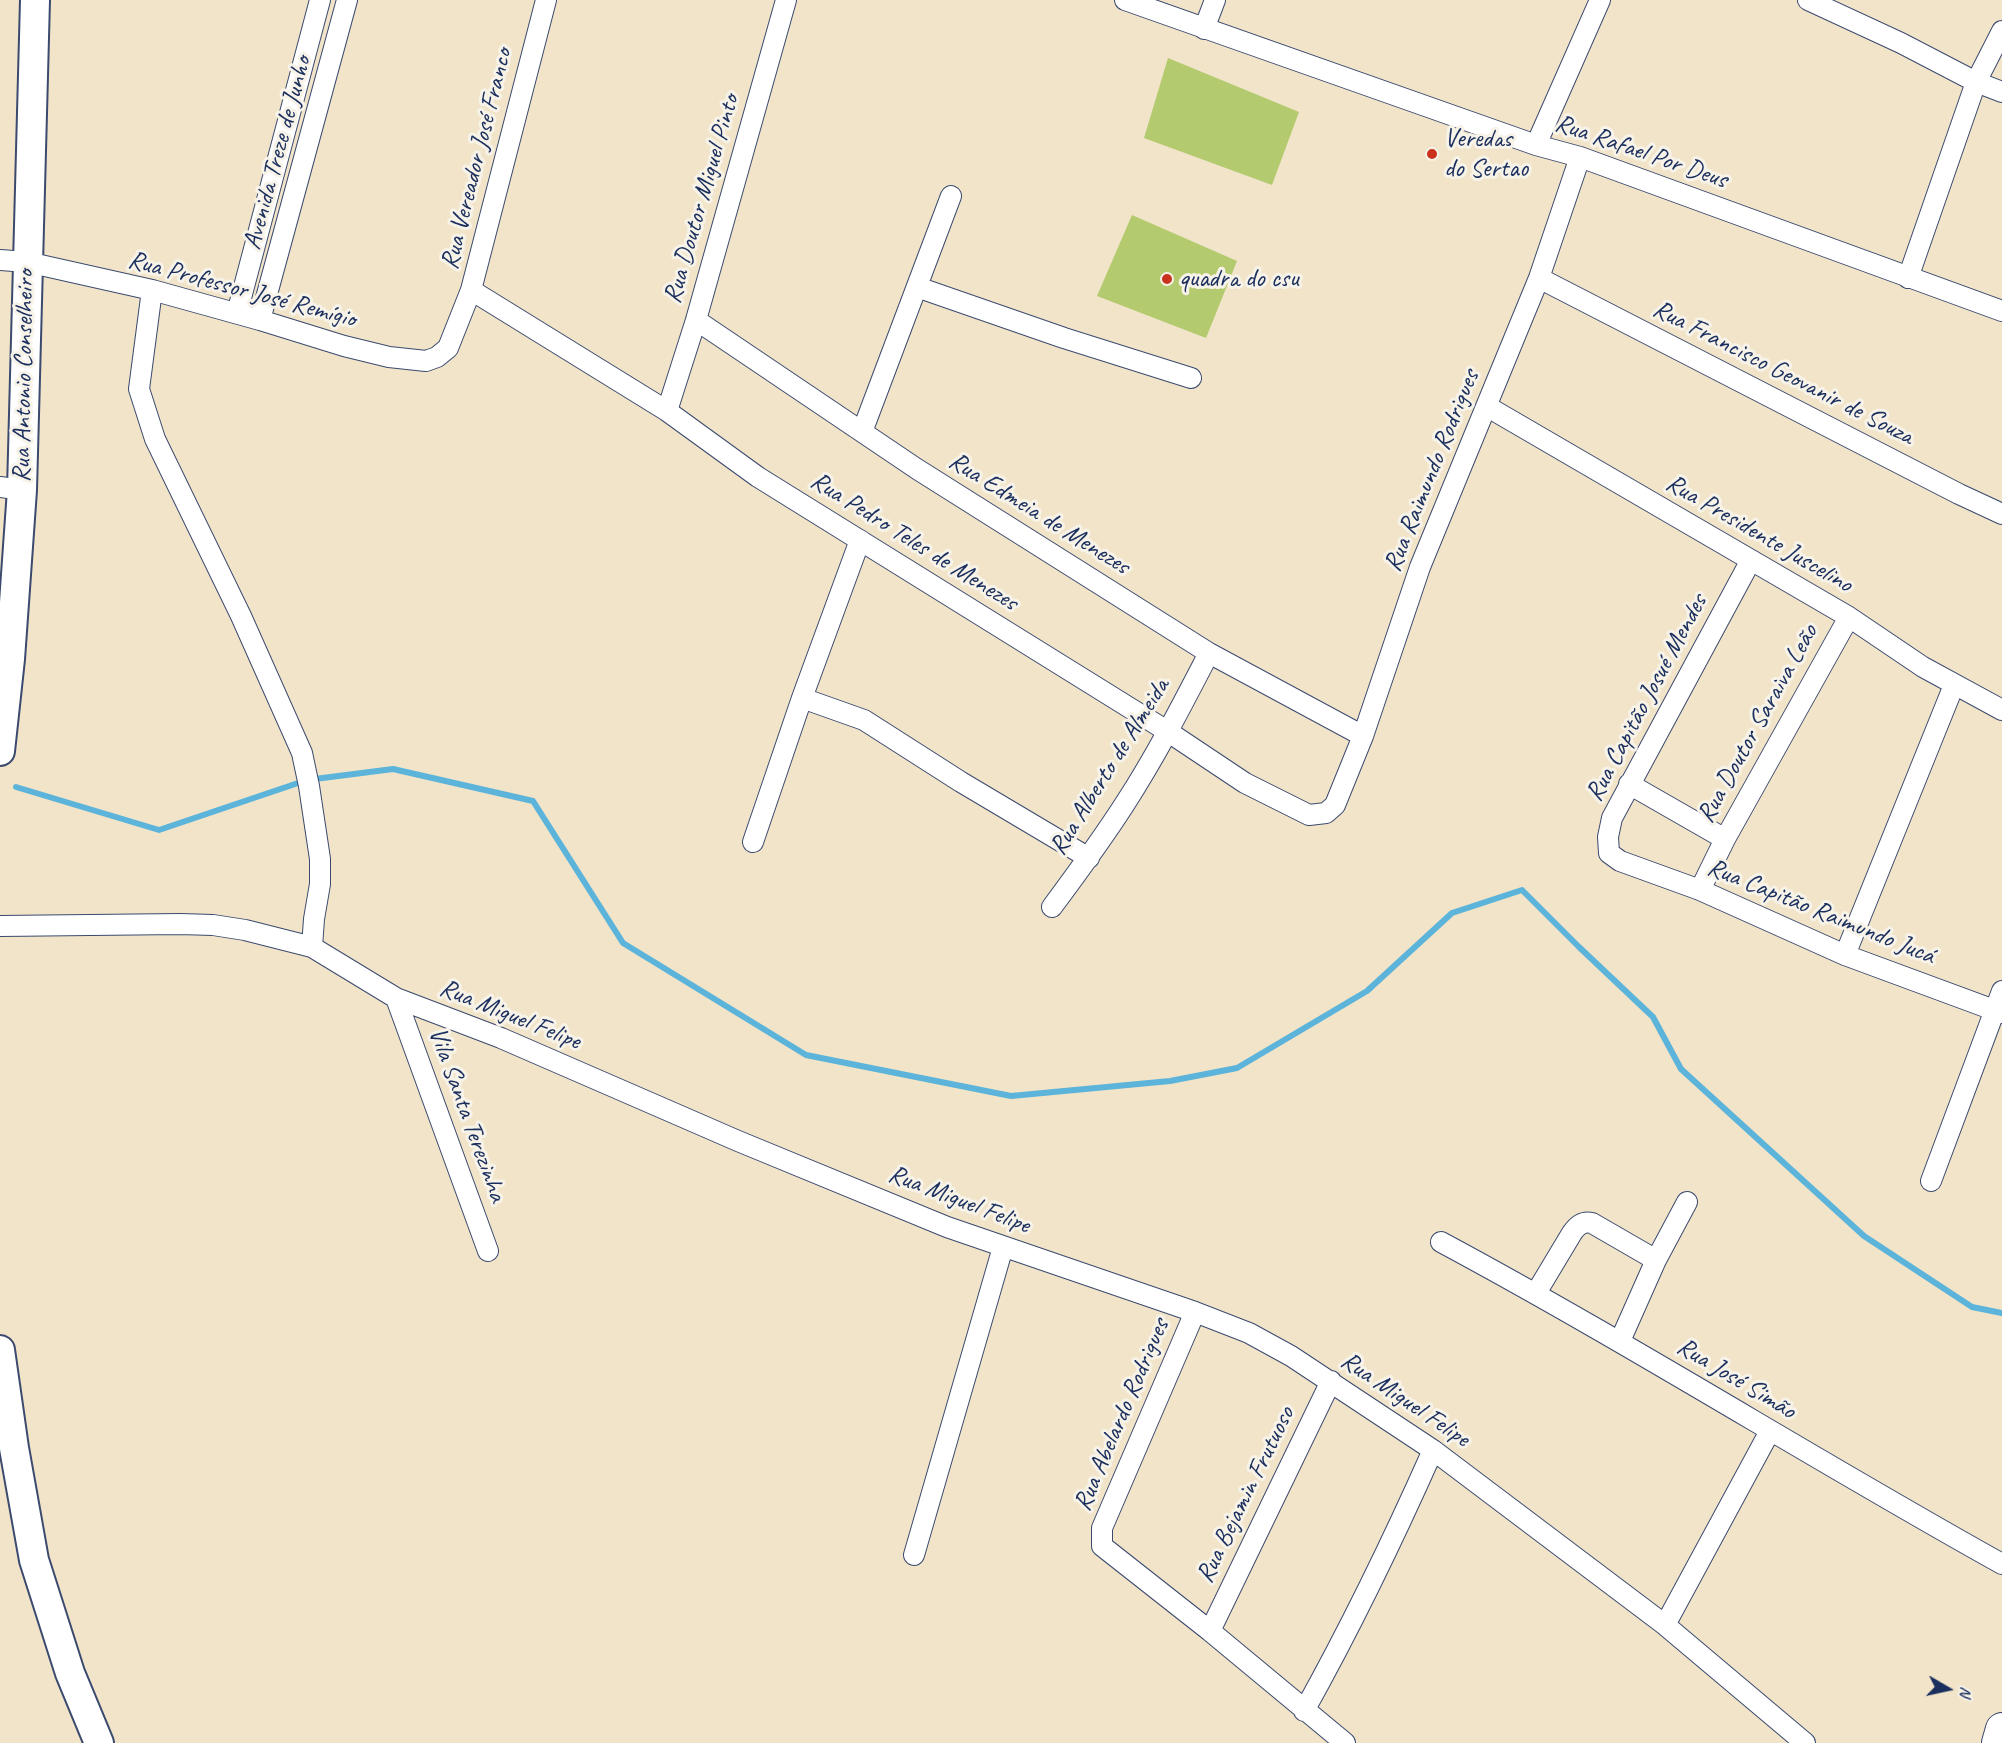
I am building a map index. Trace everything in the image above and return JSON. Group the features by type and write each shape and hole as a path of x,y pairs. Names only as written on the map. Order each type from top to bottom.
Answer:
{"main road":[{"path":"1998,1743 2002,1730"}],"street":[{"name":"Rua Antonio Conselheiro","path":"0,751 10,659 11,489 27,355 13,261 35,0"},
{"path":"237,313 320,0"},
{"name":"Avenida Treze de Junho","path":"260,320 347,0"},
{"name":"Rua Vereador José Franco","path":"456,331 471,290 546,0"},
{"name":"Rua Doutor Miguel Pinto","path":"667,411 696,320 786,0"},
{"name":"Rua Rafael Por Deus","path":"1125,0 1536,145 1580,157 2002,311"},
{"path":"1204,28 1215,0"},
{"path":"1536,145 1600,0"},
{"path":"1808,0 1901,43 1976,82 2002,92"},
{"path":"1908,278 1976,82 2002,31"},
{"name":"Rua Raimundo Rodrigues","path":"1335,805 1363,736 1420,567 1488,407 1539,278 1580,157"},
{"path":"862,432 951,196"},
{"name":"Rua Professor José Remígio","path":"13,261 152,290 389,357 426,361 437,357 448,348 456,331"},
{"name":"Rua Francisco Geovanir de Souza","path":"1539,278 2002,514"},
{"path":"917,287 1064,338 1191,378"},
{"path":"152,290 139,389 155,439 241,616 302,753 320,859 320,884 312,946"},
{"name":"Rua Pedro Teles de Menezes","path":"471,290 667,411 758,477 1167,731 1245,783 1303,813 1320,815 1332,810 1335,805"},
{"name":"Rua Edmeia de Menezes","path":"696,320 916,469 1209,653 1363,736"},
{"name":"Rua Presidente Juscelino","path":"1488,407 1849,617 1923,668 2002,710"},
{"path":"753,842 802,698 860,540"},
{"name":"Rua Capitão Josué Mendes","path":"1620,861 1609,853 1608,837 1612,818 1751,560"},
{"name":"Rua Doutor Saraiva Leão","path":"1700,890 1725,838 1849,617"},
{"name":"Rua Alberto de Almeida","path":"1052,907 1089,858 1127,801 1209,653"},
{"path":"1845,955 1954,685"},
{"path":"802,698 864,720 961,782 1089,858"},
{"path":"1629,784 1725,838"},
{"name":"Rua Capitão Raimundo Jucá","path":"1620,861 1700,890 1845,955 1999,1012"},
{"name":"Rua Miguel Felipe","path":"0,926 213,925 312,946 396,998 501,1038 738,1141 947,1227 1195,1311 1249,1333 1331,1381 1433,1450 1665,1624 1798,1741"},
{"path":"1931,1181 1999,1012 2002,991"},
{"name":"Vila Santa Terezinha","path":"396,998 488,1251"},
{"path":"1620,1341 1656,1260 1687,1202"},
{"path":"1536,1293 1572,1233 1577,1226 1583,1223 1592,1223 1656,1260"},
{"name":"Rua José Simão","path":"1441,1242 1620,1341 1770,1431 2002,1563"},
{"path":"914,1556 1003,1247"},
{"name":"Rua Abelardo Rodrigues","path":"1195,1311 1102,1528 1102,1546 1210,1631 1345,1743"},
{"path":"0,1350 7,1456 34,1560 70,1673 99,1743"},
{"name":"Rua Bejamin Frutuoso","path":"1210,1631 1331,1381"},
{"path":"1665,1624 1770,1431"},
{"path":"1304,1711 1351,1627 1393,1541 1433,1450"}],"green space":[{"path":"1168,58 1299,112 1272,185 1144,138"},
{"name":"quadra do csu","path":"1132,215 1237,261 1206,338 1097,296"}],"waterway":[{"path":"16,787 159,830 307,780 393,769 533,801 623,943 806,1055 1011,1096 1170,1081 1237,1068 1367,991 1452,913 1522,890 1653,1017 1681,1069 1864,1236 1972,1307 2002,1313"}],"place":[{"name":"Veredas do Sertao","path":"1432,154"},
{"name":"quadra do csu","path":"1167,279"}]}
